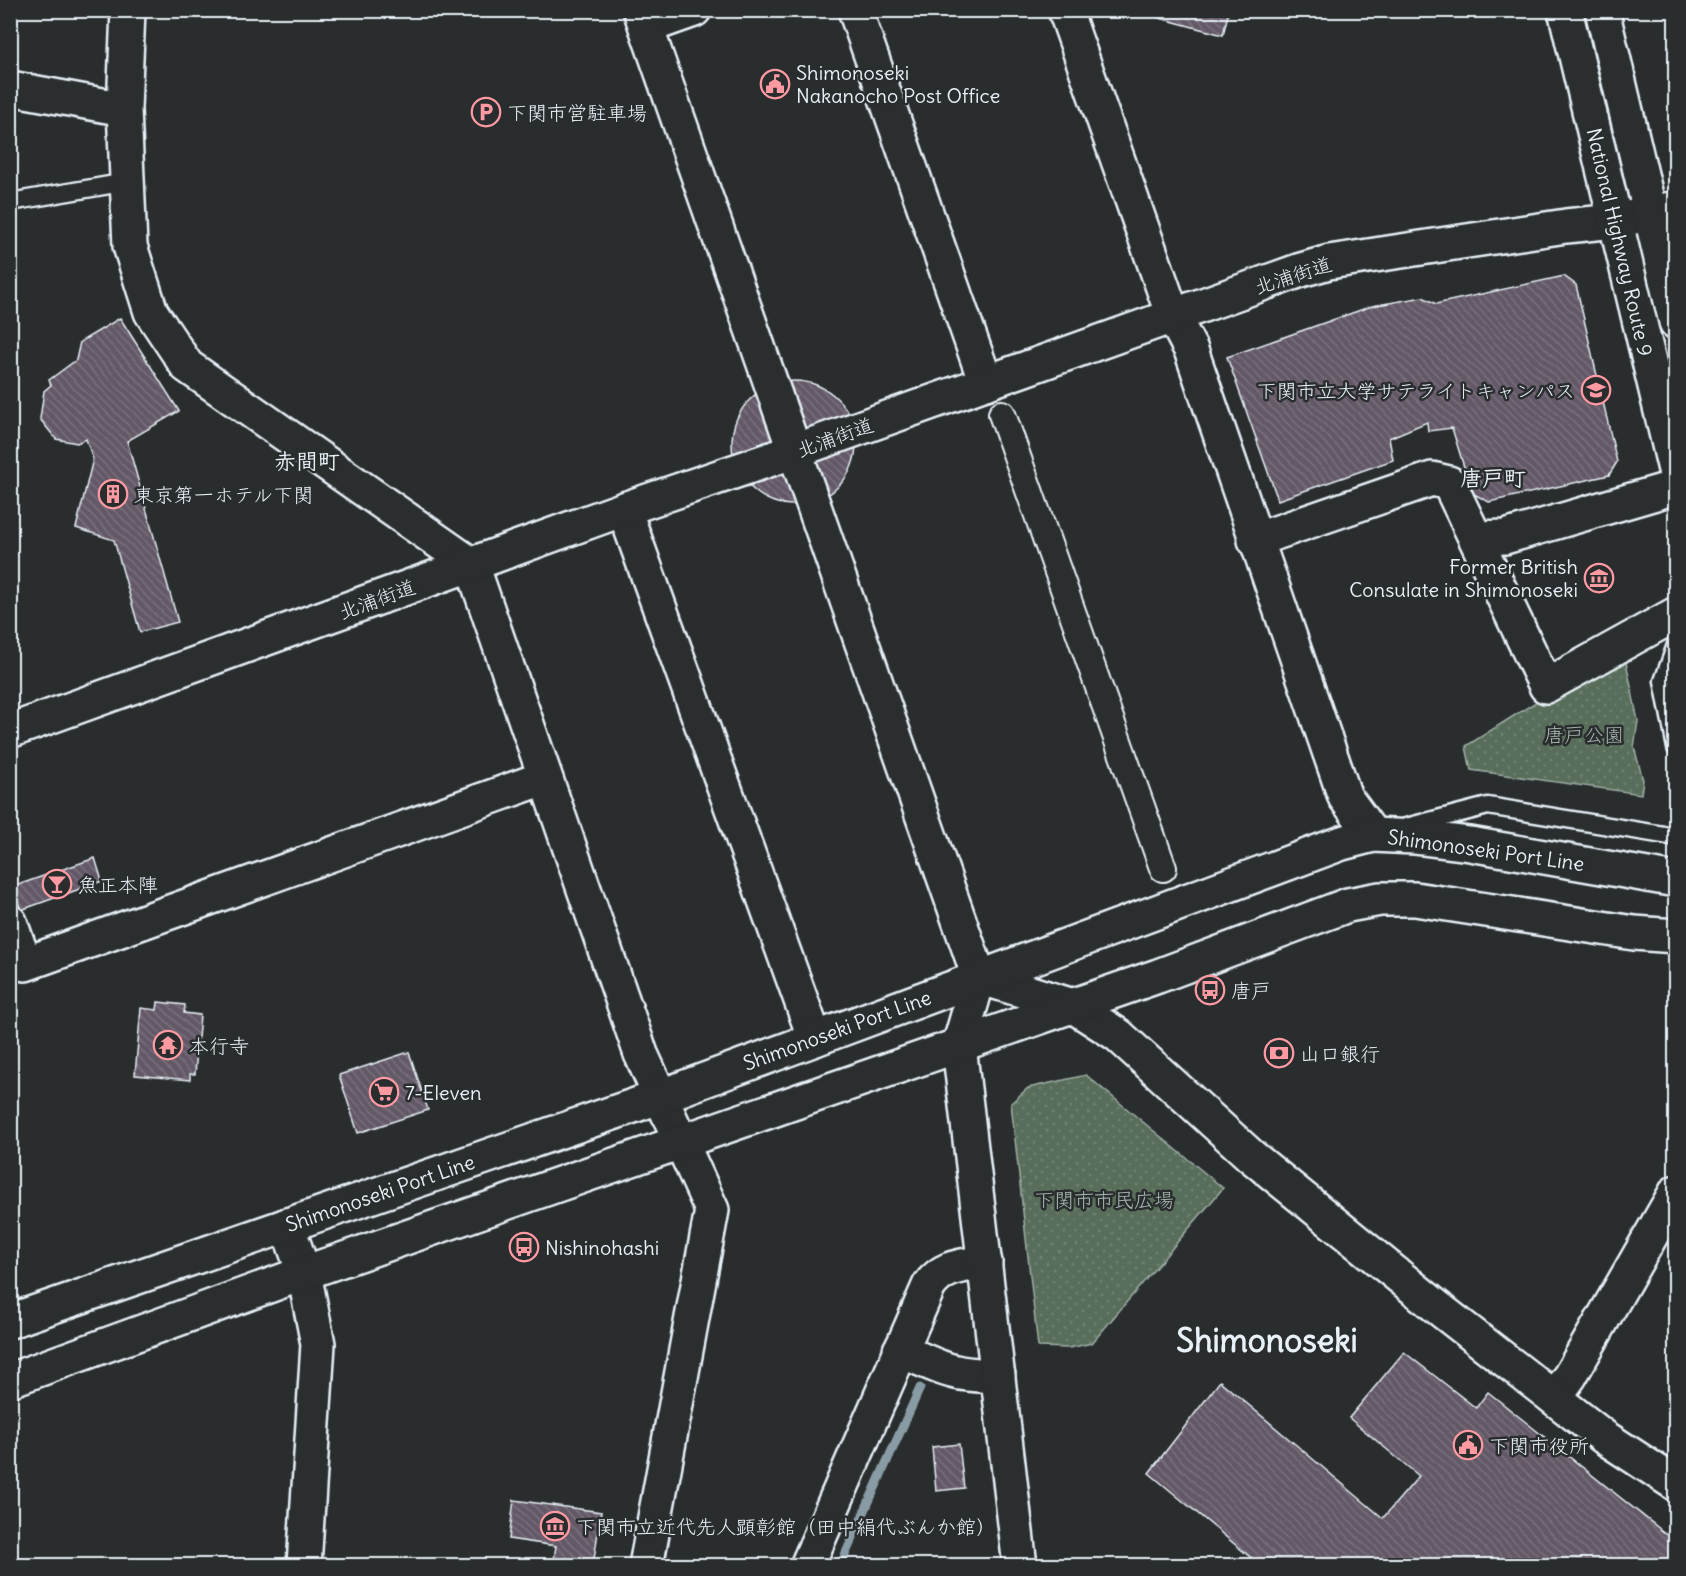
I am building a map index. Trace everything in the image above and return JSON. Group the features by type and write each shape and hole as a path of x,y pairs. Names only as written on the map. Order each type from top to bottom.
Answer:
{"main road":[{"path":"128,10 124,109 130,246 151,312 187,366 472,565 641,1054 712,1210 646,1566"},
{"path":"694,10 643,19 980,977 959,1046 1020,1566"},
{"path":"855,10 986,383"},
{"path":"1065,10 1173,316 1191,350 1345,797 1373,835"},
{"name":"National Highway Route 9","path":"1565,10 1676,474"},
{"name":"National Highway Route 9","path":"1602,10 1663,211 1676,322"},
{"path":"10,88 124,109"},
{"name":"北浦街道","path":"10,731 624,509 795,451 1329,262 1566,225 1615,221 1663,211"},
{"path":"1256,540 1432,479 1449,483 1478,538 1546,686 1676,614"},
{"path":"1478,538 1505,537 1676,487"},
{"path":"624,509 815,1039"},
{"path":"10,922 25,964 544,778"},
{"name":"Shimonoseki Port Line","path":"10,1321 659,1097 1342,843 1373,835 1470,844 1676,880"},
{"path":"10,1380 304,1273 1073,1006 1348,905 1380,899 1449,903 1634,933 1676,936"},
{"path":"980,977 1073,1006 1118,1035 1251,1156 1604,1437 1676,1484"},
{"path":"1554,1398 1570,1376 1676,1192"},
{"path":"287,1225 304,1273 318,1344 304,1566"},
{"path":"807,1566 929,1286 937,1275 947,1269 985,1262"},
{"path":"900,1350 952,1373 968,1376 998,1375"}],"street":[{"path":"1002,414 1163,868"}],"lane":[{"path":"10,205 16,201 127,182"},
{"path":"1676,645 1663,681 1676,748"},
{"path":"1373,835 1488,806 1675,838"}],"green space":[{"name":"唐戸公園","path":"1623,647 1638,721 1634,747 1643,780 1641,794 1471,770 1466,746"},
{"name":"下関市市民広場","path":"1086,1075 1223,1188 1092,1343 1069,1348 1038,1347 1011,1103 1028,1088"}],"building":[{"path":"1130,10 1229,10 1223,35"},
{"path":"1564,276 1576,285 1617,462 1609,475 1489,502 1472,493 1452,428 1428,431 1427,422 1389,438 1393,460 1278,500 1227,357 1372,306 1423,297 1436,304"},
{"name":"東京第一ホテル下関","path":"120,318 179,411 127,441 178,622 140,632 114,540 76,528 93,459 86,439 77,443 56,439 40,419 44,391 51,385 49,380 76,360 80,342"},
{"path":"794,381 818,385 838,399 852,419 856,443 852,467 838,487 818,501 794,505 770,501 750,487 736,467 732,443 736,419 750,399 770,385"},
{"name":"魚正本陣","path":"95,858 102,881 21,910 12,887"},
{"name":"本行寺","path":"158,1002 185,1005 184,1013 200,1015 195,1074 190,1074 190,1080 135,1075 141,1008 157,1010"},
{"name":"7-Eleven","path":"409,1052 428,1110 358,1133 339,1075"},
{"name":"下関市役所","path":"1404,1352 1476,1408 1488,1392 1676,1542 1676,1566 1261,1566 1149,1473 1220,1381 1383,1518 1419,1476 1349,1418"},
{"path":"959,1444 964,1488 936,1491 932,1447"},
{"name":"下関市立近代先人顕彰館（田中絹代ぶんか館）","path":"514,1500 601,1512 593,1566 553,1566 556,1546 509,1539"}],"waterway":[{"path":"840,1566 920,1388"}],"place":[{"name":"Shimonoseki Nakanocho Post Office","path":"775,84"},
{"name":"下関市営駐車場","path":"486,112"},
{"name":"下関市立大学サテライトキャンパス","path":"1596,390"},
{"name":"東京第一ホテル下関","path":"113,494"},
{"name":"Former British Consulate in Shimonoseki","path":"1599,578"},
{"name":"魚正本陣","path":"57,884"},
{"name":"唐戸","path":"1210,990"},
{"name":"本行寺","path":"168,1045"},
{"name":"山口銀行","path":"1279,1053"},
{"name":"7-Eleven","path":"384,1092"},
{"name":"Nishinohashi","path":"524,1247"},
{"name":"下関市役所","path":"1468,1445"},
{"name":"下関市立近代先人顕彰館（田中絹代ぶんか館）","path":"555,1526"}],"district":[{"name":"赤間町","path":"307,461"},
{"name":"唐戸町","path":"1493,478"},
{"name":"Shimonoseki","path":"1267,1340"}]}
